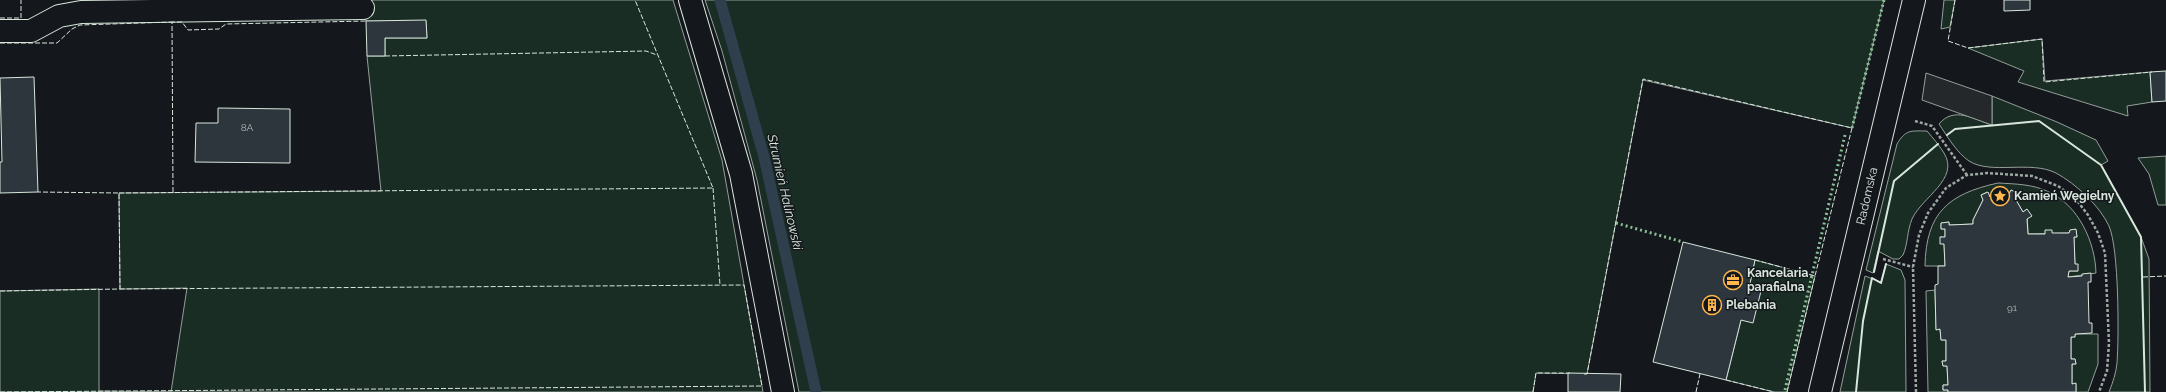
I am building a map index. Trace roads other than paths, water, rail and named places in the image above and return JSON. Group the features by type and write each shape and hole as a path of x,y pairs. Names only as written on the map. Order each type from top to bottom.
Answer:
{"street":[{"path":"690,0 741,174 782,392"},
{"name":"Radomska","path":"1820,392 1914,0"},
{"path":"0,31 31,31 59,16 81,12 363,8"}],"waterway":[{"name":"Strumień Halinowski","path":"720,0 764,157 816,392"}],"place":[{"name":"Kamień Węgielny","path":"2000,196"},
{"name":"Kancelaria parafialna","path":"1733,280"},
{"name":"Plebania","path":"1712,305"}]}
